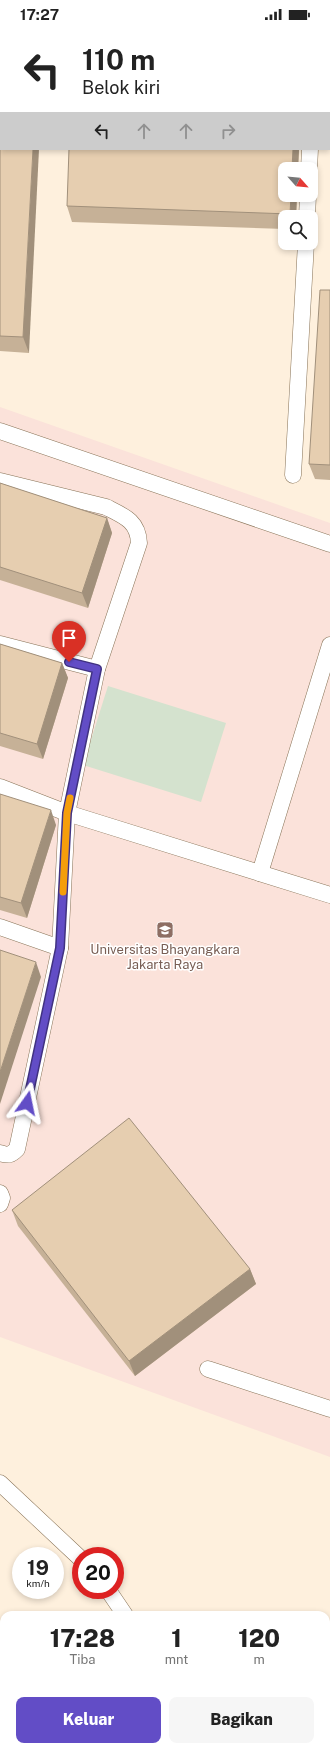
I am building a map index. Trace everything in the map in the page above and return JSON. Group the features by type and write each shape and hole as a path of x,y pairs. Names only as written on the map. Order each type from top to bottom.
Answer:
{"lane":[{"path":"309,162 310,150"},
{"path":"293,475 306,250"},
{"path":"0,431 330,544"},
{"path":"0,481 106,508 120,514 134,525 138,534 138,543 97,669 67,813 60,948 17,1149 12,1154 6,1155 0,1153"},
{"path":"0,644 97,669"},
{"path":"260,873 330,645"},
{"path":"0,787 67,813 330,895"},
{"path":"0,927 60,948"},
{"path":"0,1193 2,1198 0,1204"},
{"path":"208,1369 330,1409"},
{"path":"0,1483 72,1551"},
{"path":"114,1599 122,1611"}],"shaded area":[{"name":"Universitas Bhayangkara Jakarta Raya","path":"0,407 330,523 330,1457 0,1337"}],"green space":[{"path":"108,686 226,723 201,802 83,765"}],"building":[{"path":"0,150 33,150 23,337 0,336"},
{"path":"69,150 293,150 292,162 278,162 278,202 291,202 290,210 278,210 278,214 67,206"},
{"path":"320,290 330,290 330,465 309,464"},
{"path":"0,483 107,518 82,593 0,567"},
{"path":"0,644 62,663 37,744 0,733"},
{"path":"0,794 51,810 21,903 0,897"},
{"path":"0,950 36,962 0,1072"},
{"path":"129,1118 250,1269 129,1361 12,1210"}],"slow traffic":[{"path":"63,892 67,813 70,798"}],"place":[{"name":"Universitas Bhayangkara Jakarta Raya","path":"165,930"}],"route":[{"path":"27,1103 60,948 67,813 97,669 69,662"}]}
